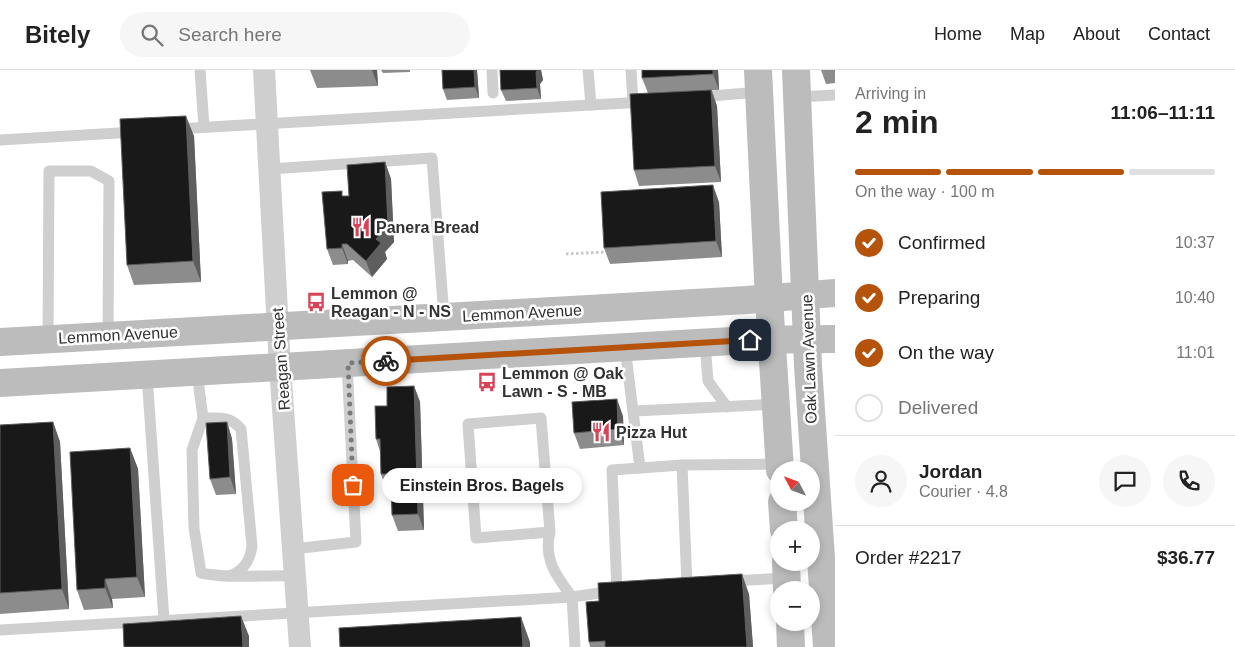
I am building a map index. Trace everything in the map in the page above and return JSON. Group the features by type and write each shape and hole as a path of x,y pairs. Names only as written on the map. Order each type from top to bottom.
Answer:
{"main road":[{"name":"Oak Lawn Avenue","path":"796,70 808,366 829,578 827,647"},
{"name":"Oak Lawn Avenue","path":"759,81 780,461"},
{"name":"Lemmon Avenue","path":"0,342 806,297 835,293"},
{"path":"0,383 772,339 835,339"},
{"path":"791,631 792,647"}],"street":[{"name":"Reagan Street","path":"264,70 280,367 300,647"}],"lane":[{"path":"200,70 204,127"},
{"path":"492,70 493,93"},
{"path":"588,70 591,105"},
{"path":"632,70 634,103"},
{"path":"688,98 759,81"},
{"path":"798,98 835,95"},
{"path":"165,130 652,101"},
{"path":"0,140 146,131"},
{"path":"270,169 432,158 444,317"},
{"path":"48,339 49,170 91,171 109,181 108,336"},
{"path":"705,343 708,381 727,407"},
{"path":"625,347 640,468"},
{"path":"293,550 356,542 348,363"},
{"path":"197,372 203,418 192,450 194,528 201,573 223,577 295,576"},
{"path":"147,375 164,620"},
{"path":"634,411 777,404"},
{"path":"203,418 224,418 234,421 240,429 252,546 251,555 240,571 232,576 223,577"},
{"path":"550,532 476,538 468,424 541,418 550,532 547,544 554,574 572,597 575,647"},
{"path":"0,630 572,597 621,590 612,470 682,465 770,467"},
{"path":"682,465 687,585"},
{"path":"720,582 787,577"}],"path":[{"path":"566,254 605,252"}],"building":[{"path":"442,70 474,70 475,87 443,89"},
{"path":"500,70 538,70 536,72 537,88 501,90"},
{"path":"642,70 713,70 713,74 642,78"},
{"path":"711,90 715,166 634,170 630,94"},
{"path":"186,116 193,261 127,265 120,119"},
{"name":"Panera Bread","path":"385,162 388,226 376,239 381,243 366,261 347,244 342,244 342,248 327,249 322,192 342,191 342,196 349,196 347,165"},
{"path":"713,185 716,241 604,248 601,192"},
{"path":"414,386 418,514 392,515 391,474 381,474 380,439 376,439 375,406 387,406 387,387"},
{"path":"617,399 618,429 574,433 572,402"},
{"path":"53,422 62,589 0,593 0,425"},
{"path":"227,422 230,477 210,479 206,423"},
{"path":"130,448 137,577 105,579 105,588 77,590 70,452"},
{"path":"742,574 747,647 605,647 605,641 589,642 586,602 599,601 598,583"},
{"path":"241,616 243,647 124,647 123,624"},
{"path":"521,617 523,647 340,647 339,628"}],"way so far":[{"path":"353,485 348,363 386,361"}],"place":[{"name":"Panera Bread","path":"361,227"},
{"name":"Lemmon @ Reagan - N - NS","path":"316,302"},
{"name":"Lemmon @ Oak Lawn - S - MB","path":"487,382"},
{"name":"Pizza Hut","path":"601,432"},
{"name":"Einstein Bros. Bagels","path":"353,485"}],"route":[{"path":"386,361 750,340"}]}
